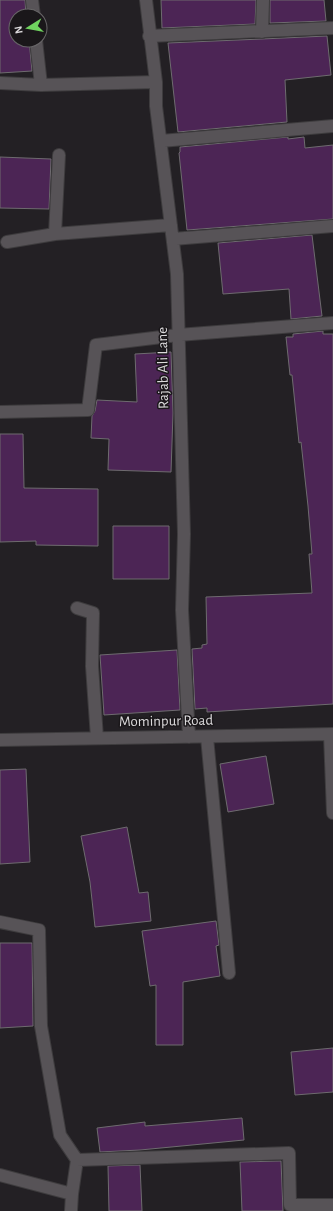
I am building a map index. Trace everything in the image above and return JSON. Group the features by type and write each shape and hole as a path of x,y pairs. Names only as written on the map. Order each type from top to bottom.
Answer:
{"street":[{"name":"Rajab Ali Lane","path":"146,0 156,82 156,106 177,274 184,534 182,610 189,737"},
{"path":"262,32 263,0"},
{"path":"150,36 333,28"},
{"path":"37,48 41,84"},
{"path":"0,83 41,84 156,82"},
{"path":"161,141 333,126"},
{"path":"55,234 59,155"},
{"path":"7,242 55,234 171,225"},
{"path":"173,238 333,226"},
{"path":"0,412 88,410 96,345 178,335 333,323"},
{"path":"77,608 93,613 92,666 97,738"},
{"path":"332,734 333,814"},
{"name":"Mominpur Road","path":"0,740 332,734"},
{"path":"207,737 229,973"},
{"path":"0,922 39,930 41,1026 60,1135 78,1160 72,1194 71,1211"},
{"path":"78,1160 288,1153 290,1205 329,1207"},
{"path":"0,1175 72,1194"}],"building":[{"path":"0,0 25,0 26,8 8,8 8,48 30,48 32,71 0,73"},
{"path":"161,0 256,0 255,24 162,28"},
{"path":"270,0 324,0 326,21 270,23"},
{"path":"327,36 331,75 285,80 287,122 178,132 168,43"},
{"path":"288,137 288,139 304,137 305,148 333,145 333,219 187,230 179,153 180,147"},
{"path":"0,157 51,159 49,209 0,208"},
{"path":"312,235 322,316 291,319 289,289 223,294 218,243"},
{"path":"323,331 323,334 333,334 333,704 207,712 207,708 195,709 192,649 202,648 202,645 207,644 206,597 312,593 309,554 312,554 308,506 301,442 299,443 292,375 290,375 286,337 293,337 293,334"},
{"path":"171,352 173,413 171,472 108,470 109,439 91,438 92,416 95,411 97,400 137,402 135,354"},
{"path":"0,434 23,434 24,488 98,489 98,546 36,545 36,541 0,542"},
{"path":"113,526 169,526 169,579 113,579"},
{"path":"177,650 180,710 104,715 100,655"},
{"path":"266,756 274,804 228,812 220,764"},
{"path":"26,769 30,862 0,864 0,770"},
{"path":"127,827 139,893 148,892 151,921 95,927 90,882 81,836"},
{"path":"216,921 219,945 216,946 220,976 183,982 183,1045 156,1045 156,985 150,986 142,931"},
{"path":"0,943 32,943 33,1026 0,1028"},
{"path":"333,1048 333,1092 295,1095 291,1052"},
{"path":"242,1118 244,1140 140,1150 100,1152 97,1128 145,1122 145,1126"},
{"path":"281,1161 283,1211 242,1211 240,1162"},
{"path":"140,1165 142,1211 109,1211 108,1166"}]}
